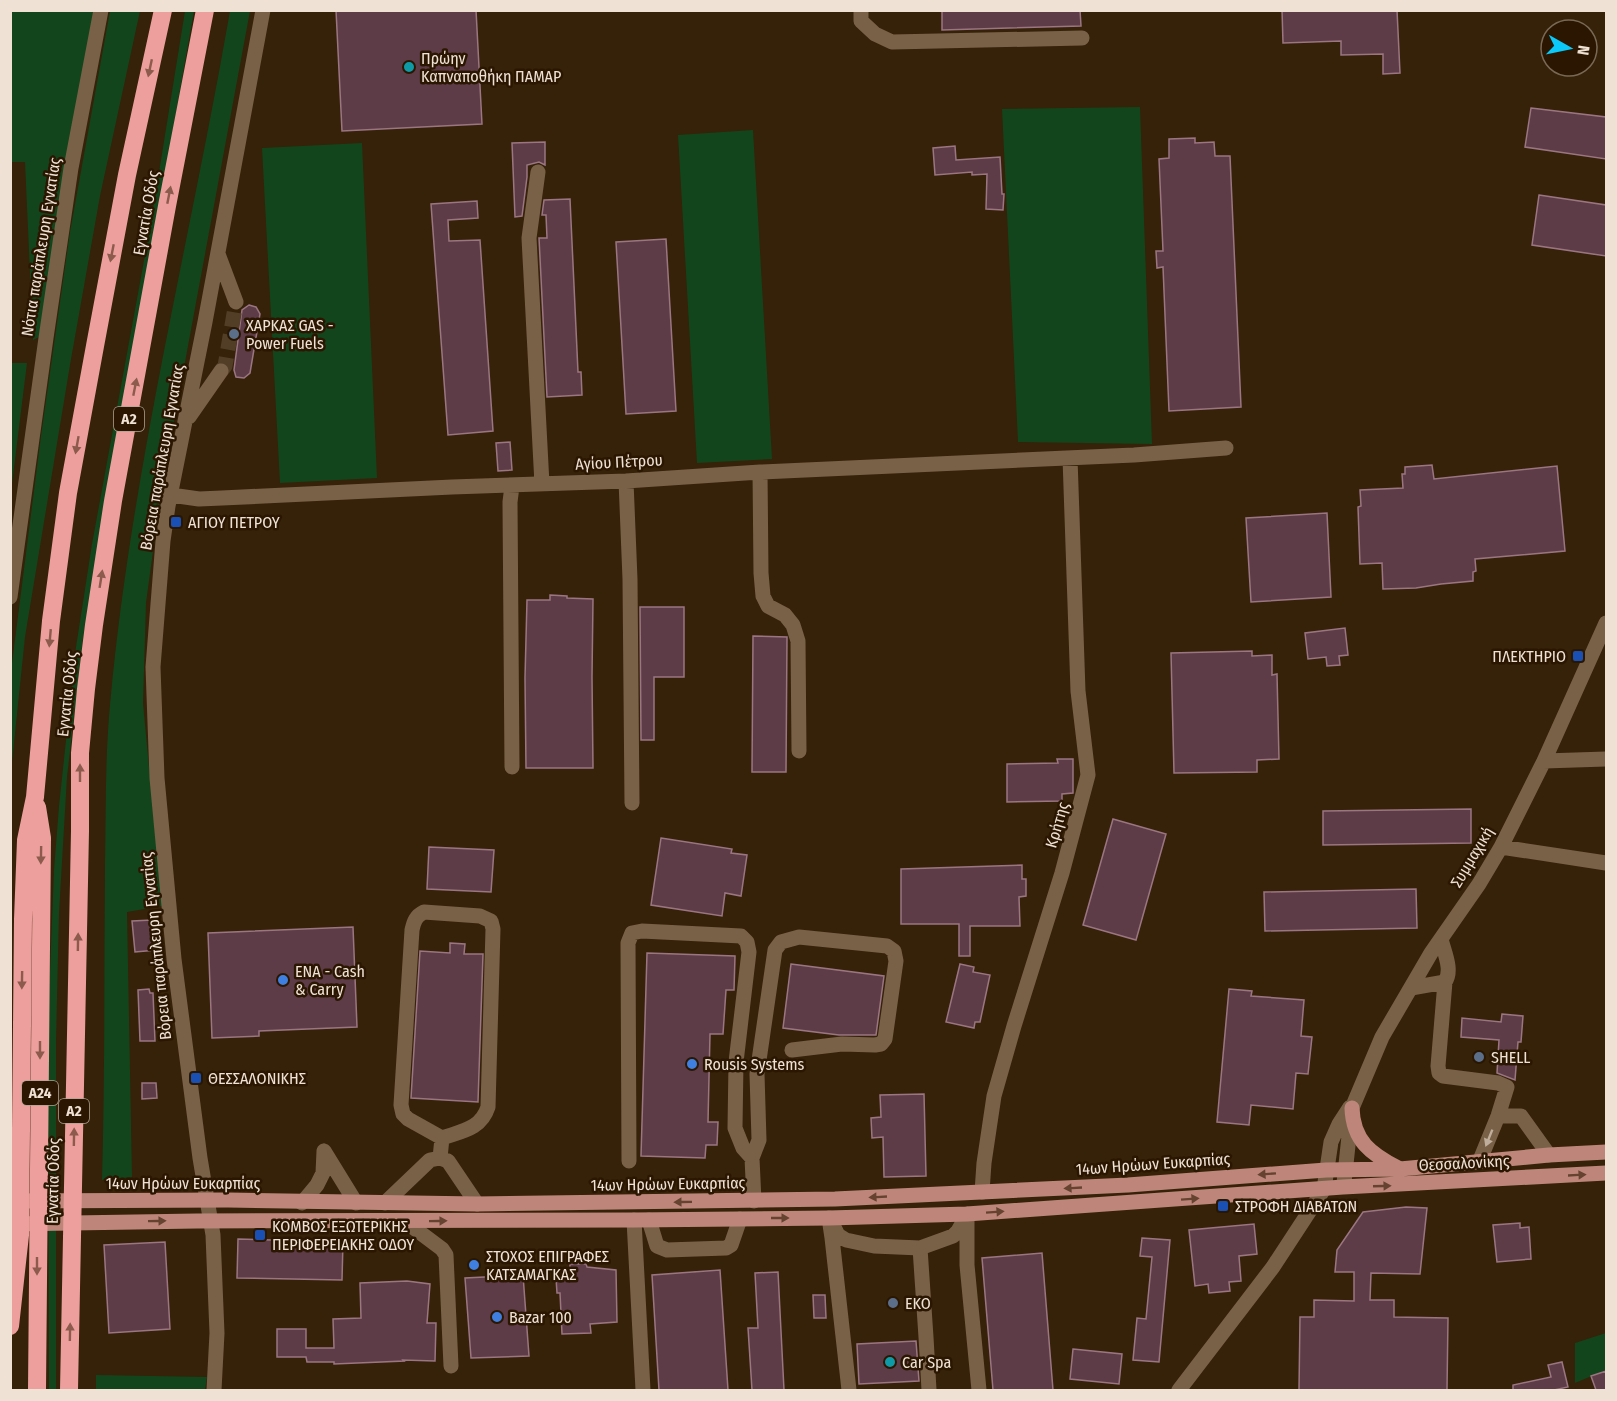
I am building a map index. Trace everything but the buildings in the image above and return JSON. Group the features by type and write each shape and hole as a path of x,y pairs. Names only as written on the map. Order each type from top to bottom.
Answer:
{"highway":[{"name":"Εγνατία Οδός","path":"35,796 51,621 68,493 125,186 163,10"},
{"name":"Εγνατία Οδός","path":"69,1390 80,753 86,689 113,501 205,10"},
{"path":"10,1326 20,1235 26,840 35,796"},
{"name":"Α24","path":"35,796 42,838 37,1390"}],"main road":[{"path":"1353,1105 1353,1122 1362,1143 1374,1155 1400,1168"},
{"name":"Θεσσαλονίκης","path":"1326,1170 1400,1168 1606,1152"},
{"name":"14ων Ηρώων Ευκαρπίας","path":"10,1201 477,1204 754,1201 1128,1185 1326,1170"},
{"name":"Θεσσαλονίκης","path":"1324,1189 1606,1173"},
{"path":"10,1224 829,1218 968,1214 1324,1189"}],"street":[{"name":"Νότια παράπλευρη Εγνατίας","path":"10,597 16,509 67,191 100,10"},
{"name":"Βόρεια παράπλευρη Εγνατίας","path":"214,1390 217,1333 215,1267 211,1221 198,1146 174,959 157,778 153,667 163,541 263,10"},
{"path":"861,10 861,21 875,34 892,42 1082,38"},
{"path":"538,172 528,238 542,484"},
{"path":"218,254 236,302"},
{"path":"184,425 221,371"},
{"name":"Αγίου Πέτρου","path":"171,495 215,499 626,481 760,471 1134,455 1226,448"},
{"name":"Κρήτης","path":"982,1192 993,1096 1062,873 1088,775 1078,691 1070,458"},
{"path":"760,471 763,597 768,606 785,615 794,625 798,641 799,751"},
{"path":"626,481 630,579 633,803"},
{"path":"512,486 510,502 512,767"},
{"name":"Συμμαχική","path":"1324,1189 1329,1150 1334,1134 1353,1105 1382,1037 1441,939 1501,847 1602,642 1606,623"},
{"path":"1544,761 1606,759"},
{"path":"1501,847 1606,863"},
{"path":"424,912 480,916 491,921 494,929 488,1107 481,1122 476,1126 442,1138 408,1119 403,1114 401,1105 412,930 414,921 424,912"},
{"path":"629,1161 628,943 633,933 642,931 741,936 747,942 749,952 736,1062 735,1128 743,1148 752,1158"},
{"path":"754,1201 752,1158 759,1140 757,1074 775,950 781,942 799,937 887,946 894,951 896,961 885,1039 881,1044 842,1044 792,1050"},
{"path":"1441,939 1449,971 1445,982 1439,1073 1443,1076 1498,1083 1508,1088 1480,1160"},
{"path":"1411,988 1445,982"},
{"name":"Συμμαχική","path":"1343,1187 1353,1105"},
{"path":"1498,1116 1521,1116 1549,1155"},
{"path":"440,1158 442,1138"},
{"path":"302,1203 317,1185 323,1173 324,1151 356,1203"},
{"path":"385,1203 430,1160 440,1158 448,1161 477,1204"},
{"path":"1179,1390 1273,1267 1324,1189"},
{"path":"829,1218 838,1234 846,1240 874,1246 920,1248 952,1236 958,1231 968,1214"},
{"path":"968,1214 966,1265 979,1390"},
{"path":"829,1218 849,1390"},
{"path":"642,1220 657,1246 667,1250 726,1248 734,1241 740,1219"},
{"path":"642,1220 643,1390"},
{"path":"406,1222 446,1255 451,1366"},
{"path":"920,1248 927,1337 928,1390"}],"green space":[{"path":"10,11 94,11 39,337 33,340 25,162 11,162"},
{"path":"110,11 140,11 100,196 70,365 25,637 11,772 11,671 41,436 70,232"},
{"path":"185,11 194,11 83,638 67,777 59,913 56,1042 56,1390 49,1390 48,1022 59,806 76,647 92,544 150,228"},
{"path":"230,11 250,11 161,492 146,603 143,703 162,906 127,912 132,1177 102,1180 106,765 110,705 132,530 147,443"},
{"path":"1140,107 1152,444 1018,442 1002,109"},
{"path":"753,130 772,459 697,463 678,135"},
{"path":"362,143 377,478 280,483 262,148"},
{"path":"10,363 27,363 11,492"},
{"path":"1606,1333 1606,1370 1575,1383 1575,1343"},
{"path":"96,1375 207,1377 205,1390 96,1390"}],"tunnel":[{"path":"221,371 225,366 236,302"}],"place":[{"name":"Πρώην Καπναποθήκη ΠΑΜΑΡ","path":"409,67"},
{"name":"ΧΑΡΚΑΣ GAS - Power Fuels","path":"234,334"},
{"name":"ΑΓΙΟΥ ΠΕΤΡΟΥ","path":"176,522"},
{"name":"ΠΛΕΚΤΗΡΙΟ","path":"1578,656"},
{"name":"ENA - Cash & Carry","path":"283,980"},
{"name":"SHELL","path":"1479,1057"},
{"name":"Rousis Systems","path":"692,1064"},
{"name":"ΘΕΣΣΑΛΟΝΙΚΗΣ","path":"196,1078"},
{"name":"ΣΤΡΟΦΗ ΔΙΑΒΑΤΩΝ","path":"1223,1206"},
{"name":"ΚΟΜΒΟΣ ΕΞΩΤΕΡΙΚΗΣ ΠΕΡΙΦΕΡΕΙΑΚΗΣ ΟΔΟΥ","path":"260,1235"},
{"name":"ΣΤΟΧΟΣ ΕΠΙΓΡΑΦΕΣ ΚΑΤΣΑΜΑΓΚΑΣ","path":"474,1265"},
{"name":"ΕΚΟ","path":"893,1303"},
{"name":"Bazar 100","path":"497,1317"},
{"name":"Car Spa","path":"890,1362"}]}
